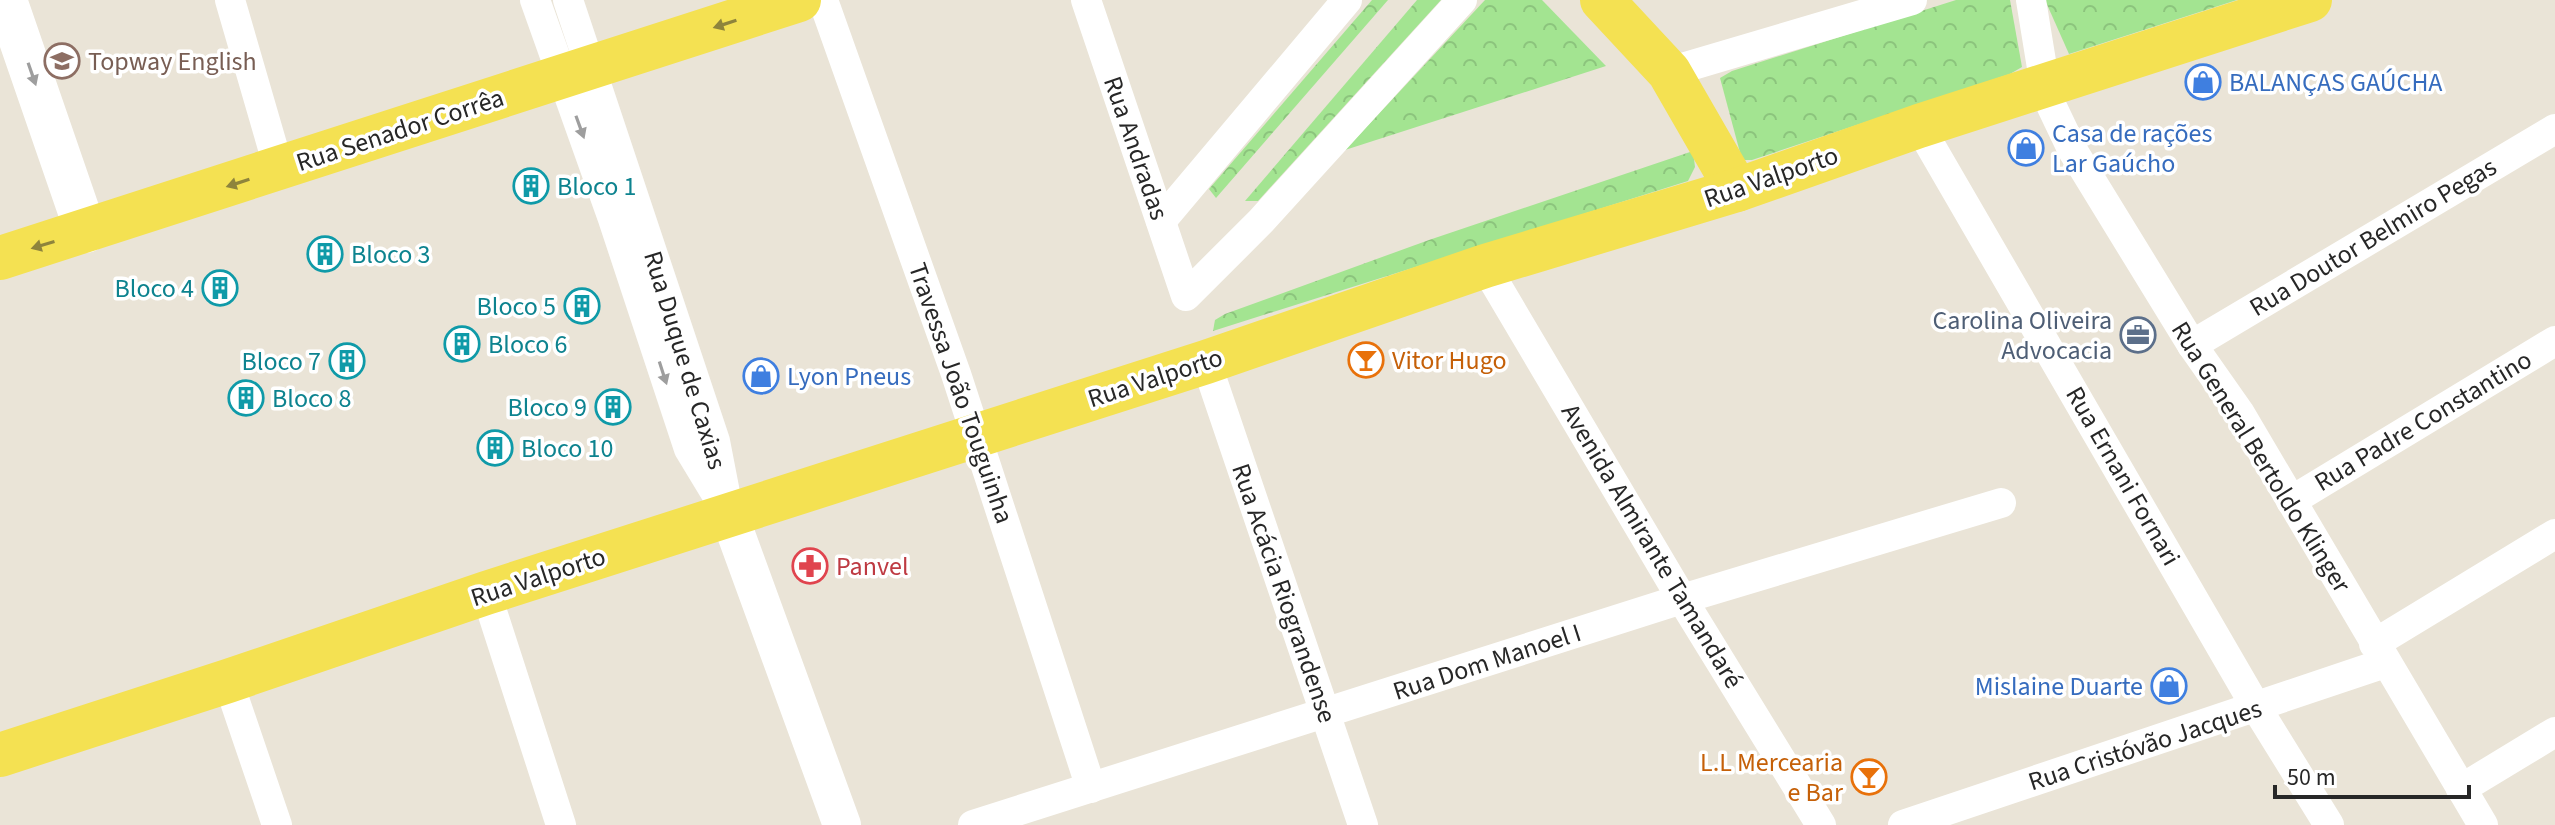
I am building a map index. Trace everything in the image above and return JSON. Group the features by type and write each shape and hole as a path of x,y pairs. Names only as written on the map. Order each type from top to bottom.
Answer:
{"main road":[{"path":"6,0 86,232"},
{"name":"Rua Senador Corrêa","path":"0,258 799,0"},
{"path":"1602,0 1669,72 1737,190"},
{"name":"Rua Valporto","path":"0,755 486,593 1206,362 1485,266 1737,190 1919,126 2310,0"}],"street":[{"path":"230,0 279,169"},
{"name":"Rua Duque de Caxias","path":"535,0 577,73 715,441 729,515"},
{"name":"Rua Duque de Caxias","path":"568,0 577,73"},
{"name":"Travessa João Touguinha","path":"823,0 977,436 1091,788"},
{"name":"Rua Andradas","path":"1086,0 1186,296 1261,221 1462,0"},
{"path":"1161,221 1347,0"},
{"path":"1669,72 1912,0"},
{"name":"Rua General Bertoldo Klinger","path":"2031,0 2045,86 2073,151 2192,345 2239,412 2483,825"},
{"name":"Rua Ernani Fornari","path":"1919,126 2256,707 2329,825"},
{"name":"Rua Doutor Belmiro Pegas","path":"2192,345 2555,129"},
{"name":"Avenida Almirante Tamandaré","path":"1485,266 1682,599 1821,825"},
{"name":"Rua Padre Constantino","path":"2291,501 2555,341"},
{"name":"Rua Acácia Riograndense","path":"1206,362 1363,825"},
{"name":"Rua Dom Manoel I","path":"973,825 1682,599 2001,503"},
{"path":"729,515 842,825"},
{"name":"Rua Cristóvão Jacques","path":"1903,825 2256,707 2380,653 2555,534"},
{"path":"486,593 561,825"},
{"path":"228,681 277,825"},
{"path":"2461,789 2555,732"}],"green space":[{"path":"1372,0 1388,0 1216,198 1209,189"},
{"path":"1417,0 1441,0 1258,201 1245,201"},
{"path":"1485,0 1542,0 1606,66 1345,150"},
{"path":"1956,0 2010,0 2022,67 2010,74 1752,160 1742,160 1720,78 1732,71"},
{"path":"2045,0 2237,0 2069,54"},
{"path":"1693,151 1695,167 1688,181 1213,331 1215,320 1225,314 1429,240"}],"place":[{"name":"Topway English","path":"62,61"},
{"name":"BALANÇAS GAÚCHA","path":"2203,82"},
{"name":"Casa de rações Lar Gaúcho","path":"2026,148"},
{"name":"Bloco 1","path":"531,186"},
{"name":"Bloco 3","path":"325,254"},
{"name":"Bloco 4","path":"220,288"},
{"name":"Bloco 5","path":"582,306"},
{"name":"Carolina Oliveira Advocacia","path":"2138,335"},
{"name":"Bloco 6","path":"462,344"},
{"name":"Vitor Hugo","path":"1366,360"},
{"name":"Bloco 7","path":"347,361"},
{"name":"Lyon Pneus","path":"761,376"},
{"name":"Bloco 8","path":"246,398"},
{"name":"Bloco 9","path":"613,407"},
{"name":"Bloco 10","path":"495,448"},
{"name":"Panvel","path":"810,566"},
{"name":"Mislaine Duarte","path":"2169,686"},
{"name":"L.L Mercearia e Bar","path":"1869,777"}]}
